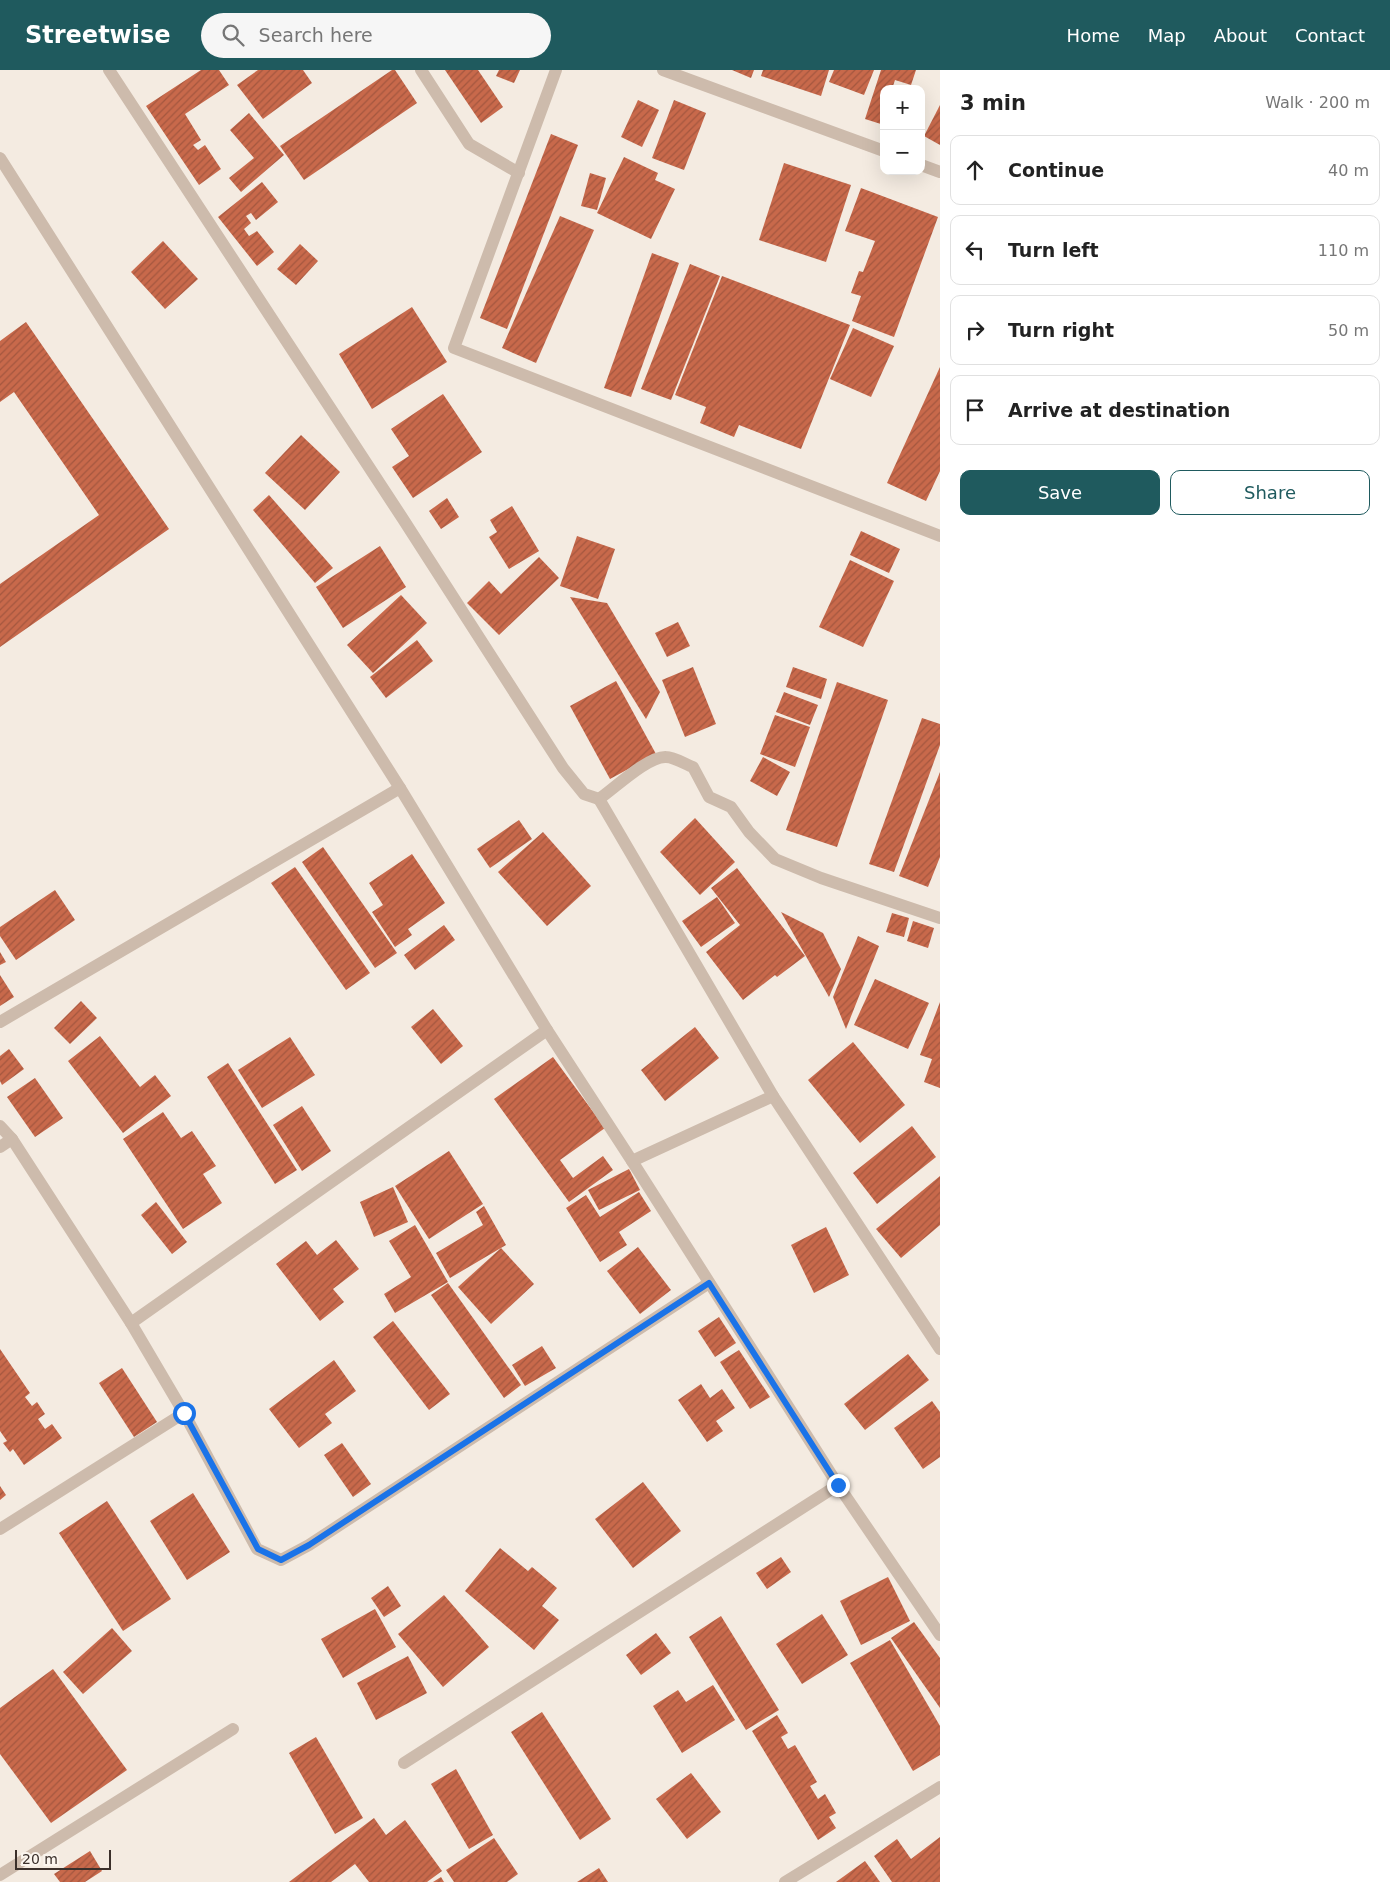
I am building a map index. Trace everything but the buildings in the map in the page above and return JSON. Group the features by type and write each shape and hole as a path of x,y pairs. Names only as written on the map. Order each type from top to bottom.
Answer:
{"street":[{"path":"110,70 409,528 562,768 584,794 599,799 773,1096 940,1349"},
{"path":"421,70 468,144 519,173"},
{"path":"556,70 454,348 940,536"},
{"path":"663,70 880,150"},
{"path":"0,158 400,788 547,1030 838,1485 940,1635"},
{"path":"925,166 940,172"},
{"path":"599,799 644,764 666,757 693,767 709,797 731,807 749,832 775,859 821,878 940,918"},
{"path":"0,1022 400,788"},
{"path":"131,1323 547,1030"},
{"path":"632,1161 773,1096"},
{"path":"0,1126 12,1139 131,1323 184,1413 258,1549 281,1560 309,1545 709,1283"},
{"path":"0,1147 12,1139"},
{"path":"0,1529 184,1413"},
{"path":"404,1763 838,1485"},
{"path":"0,1876 233,1729"},
{"path":"786,1882 940,1787"}],"route":[{"path":"184,1413 258,1549 281,1560 309,1545 709,1283 838,1485"}]}
